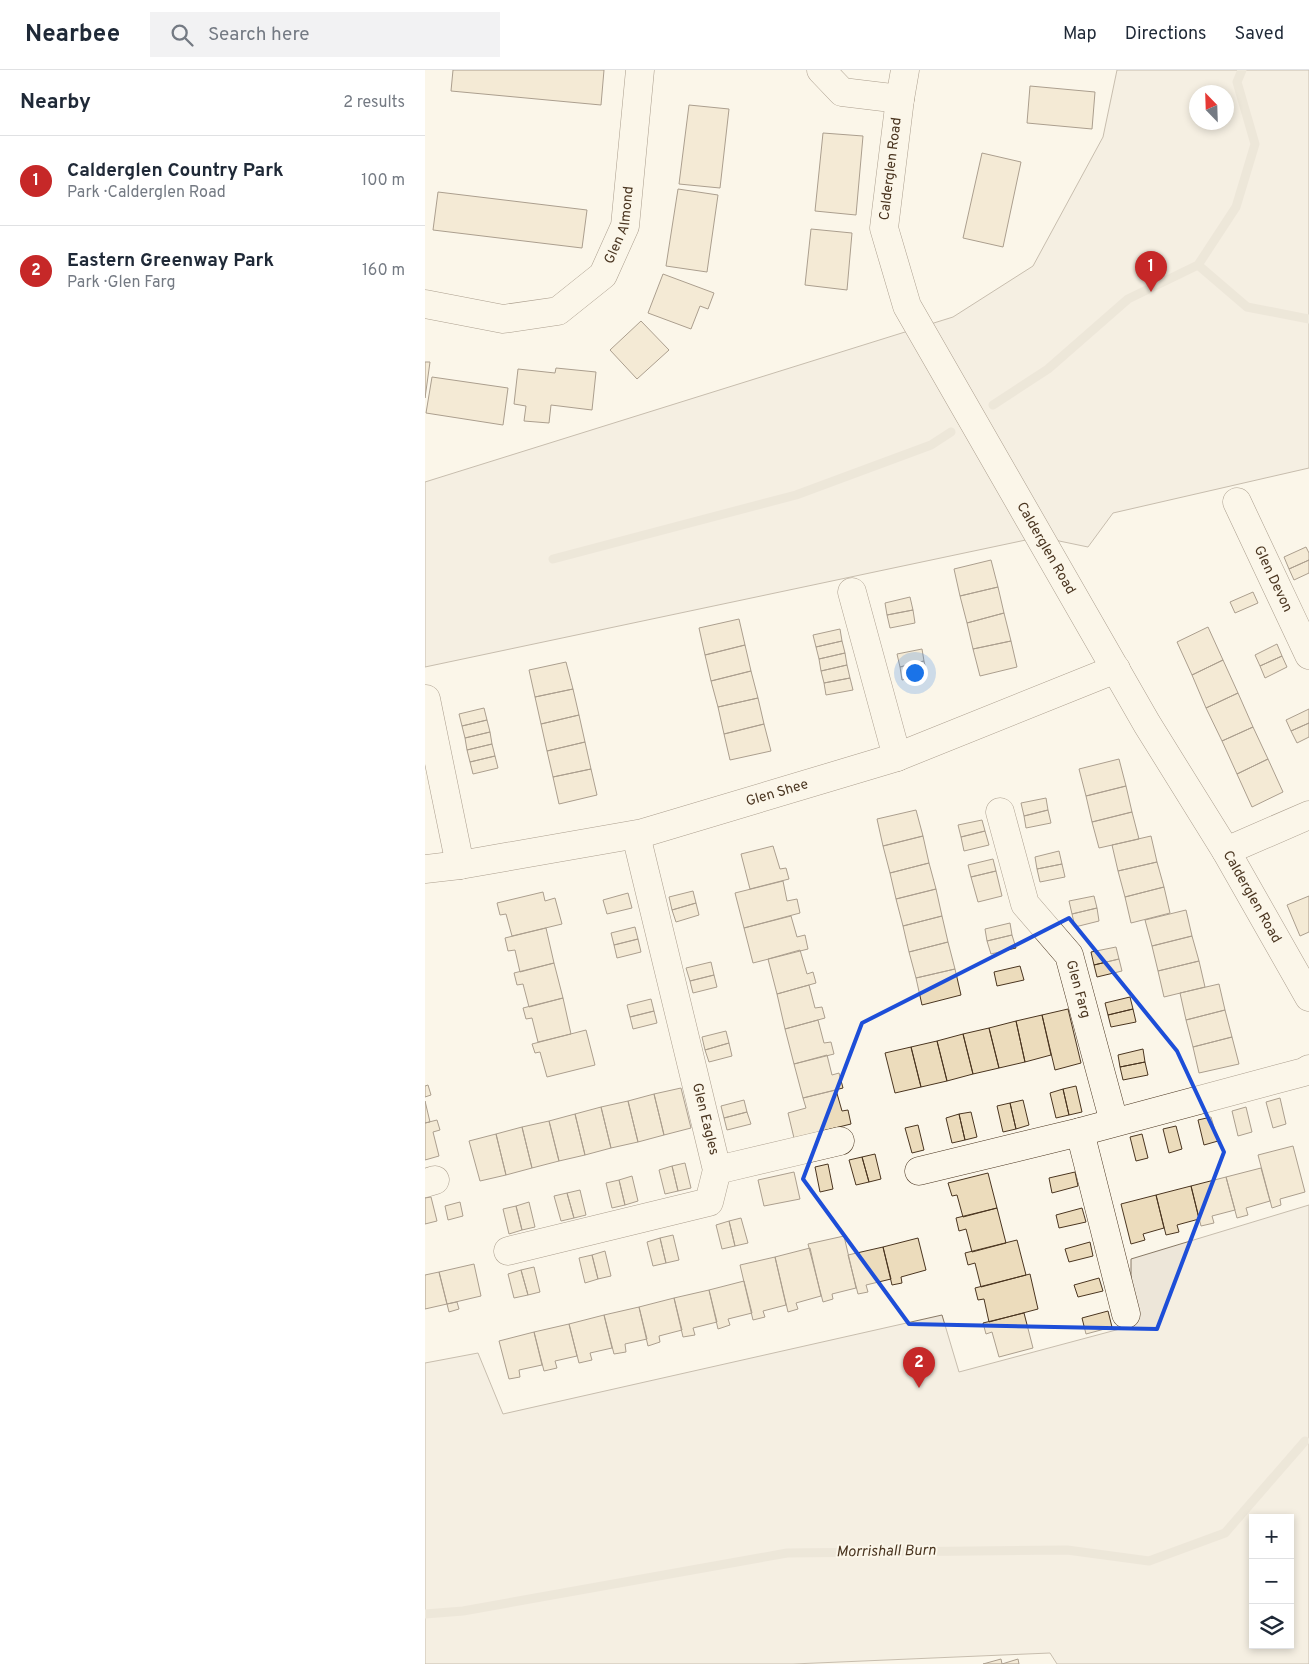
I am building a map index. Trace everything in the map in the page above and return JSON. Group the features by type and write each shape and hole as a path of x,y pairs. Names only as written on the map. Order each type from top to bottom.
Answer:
{"street":[{"name":"Glen Almond","path":"425,304 503,319 558,311 603,275 625,226 640,70"},
{"path":"821,70 842,92 900,99"},
{"name":"Calderglen Road","path":"905,70 885,228 907,306 1147,724 1226,851 1309,996"},
{"name":"Glen Devon","path":"1237,502 1309,655"},
{"path":"852,592 897,757"},
{"name":"Glen Shee","path":"425,869 460,865 636,835 897,757 1116,670"},
{"path":"425,699 460,865"},
{"name":"Glen Farg","path":"1001,812 1025,904 1069,955 1114,1122"},
{"path":"1226,851 1309,815"},
{"name":"Glen Eagles","path":"508,1251 709,1202 717,1170 636,835"},
{"path":"919,1172 1080,1132 1304,1072 1309,1069"},
{"path":"1080,1132 1126,1314"},
{"path":"717,1170 839,1141"}],"highlighted area":[{"path":"1069,918 1177,1051 1224,1152 1157,1329 909,1324 803,1179 862,1023"}],"shaded area":[{"path":"1117,70 1309,70 1309,468 1113,513 1088,547 1040,537 425,667 425,482 953,317 1033,266 1103,137"},
{"path":"1309,1205 1309,1664 1057,1664 1050,1653 793,1664 425,1664 425,1363 478,1353 503,1414 942,1315 959,1372 1131,1326 1131,1259"}],"building":[{"path":"453,70 604,70 601,105 451,91"},
{"path":"1030,86 1095,92 1092,129 1027,123"},
{"path":"689,105 729,109 720,188 679,184"},
{"path":"823,133 863,136 856,215 815,211"},
{"path":"982,153 1021,162 1003,247 963,238"},
{"path":"678,189 718,195 707,272 666,266"},
{"path":"438,192 587,210 582,248 433,230"},
{"path":"811,229 852,233 847,290 805,285"},
{"path":"663,274 714,293 708,309 700,306 691,329 648,313"},
{"path":"641,321 669,350 637,379 610,350"},
{"path":"425,362 430,362 425,398"},
{"path":"556,368 596,372 592,410 551,405 549,423 524,421 526,406 514,404 518,369 555,373"},
{"path":"432,377 508,388 503,425 426,413"},
{"path":"1306,547 1309,553 1309,560 1289,569 1284,557"},
{"path":"991,560 998,587 960,596 954,569"},
{"path":"1309,560 1309,573 1294,580 1289,569"},
{"path":"998,587 1004,613 967,623 960,596"},
{"path":"1253,592 1258,603 1235,613 1230,602"},
{"path":"910,597 913,610 887,615 885,603"},
{"path":"913,610 915,623 890,628 887,615"},
{"path":"1004,613 1011,641 973,649 967,623"},
{"path":"739,619 745,645 705,655 699,628"},
{"path":"1208,627 1223,660 1192,675 1177,642"},
{"path":"840,629 842,641 816,647 813,635"},
{"path":"842,641 845,653 819,659 816,647"},
{"path":"1011,641 1017,667 980,676 973,649"},
{"path":"1277,644 1282,656 1260,666 1255,655"},
{"path":"745,645 751,671 711,681 705,655"},
{"path":"922,649 924,661 900,667 897,654"},
{"path":"845,653 847,665 821,671 819,659"},
{"path":"1282,656 1287,667 1265,678 1260,666"},
{"path":"1223,660 1238,693 1206,708 1192,675"},
{"path":"924,661 927,674 902,680 900,667"},
{"path":"566,662 573,689 535,697 529,670"},
{"path":"847,665 850,678 824,683 821,671"},
{"path":"751,671 758,698 718,707 711,681"},
{"path":"850,678 853,690 826,695 824,683"},
{"path":"573,689 579,715 541,724 535,697"},
{"path":"1238,693 1253,727 1222,741 1206,708"},
{"path":"758,698 764,724 724,734 718,707"},
{"path":"484,708 487,720 462,726 459,714"},
{"path":"1309,709 1309,723 1291,731 1286,720"},
{"path":"579,715 585,742 547,751 541,724"},
{"path":"487,720 490,732 465,738 462,726"},
{"path":"1309,723 1309,737 1297,743 1291,731"},
{"path":"764,724 771,751 730,760 724,734"},
{"path":"1253,727 1268,759 1237,774 1222,741"},
{"path":"490,732 492,744 467,750 465,738"},
{"path":"585,742 591,769 553,777 547,751"},
{"path":"492,744 495,756 470,762 467,750"},
{"path":"495,756 498,768 473,774 470,762"},
{"path":"1119,759 1126,786 1086,796 1079,769"},
{"path":"1268,759 1283,792 1252,807 1237,774"},
{"path":"591,769 597,795 559,804 553,777"},
{"path":"1126,786 1132,812 1092,822 1086,796"},
{"path":"1046,798 1048,810 1024,816 1021,803"},
{"path":"916,810 923,836 883,846 877,819"},
{"path":"1048,810 1051,823 1026,828 1024,816"},
{"path":"1132,812 1139,839 1099,848 1092,822"},
{"path":"982,820 985,831 961,837 958,825"},
{"path":"985,831 989,845 964,851 961,837"},
{"path":"923,836 929,863 890,873 883,846"},
{"path":"1151,836 1157,862 1118,871 1112,845"},
{"path":"773,846 780,869 786,868 789,879 750,889 741,854"},
{"path":"1059,851 1062,864 1037,869 1035,857"},
{"path":"993,859 996,871 971,877 968,865"},
{"path":"1157,862 1164,887 1125,897 1118,871"},
{"path":"929,863 936,889 896,899 890,873"},
{"path":"1062,864 1065,877 1040,882 1037,869"},
{"path":"996,871 1002,896 978,902 971,877"},
{"path":"783,881 787,901 797,899 800,913 744,928 735,893"},
{"path":"1164,887 1170,913 1131,923 1125,897"},
{"path":"936,889 942,916 903,926 896,899"},
{"path":"693,891 696,903 672,910 669,897"},
{"path":"543,892 545,901 555,898 562,924 512,936 506,914 500,915 497,903"},
{"path":"628,893 632,908 607,914 603,900"},
{"path":"1094,896 1097,908 1072,914 1069,901"},
{"path":"1309,896 1309,932 1300,936 1287,905"},
{"path":"696,903 699,915 676,922 672,910"},
{"path":"1097,908 1099,921 1075,927 1072,914"},
{"path":"1186,910 1192,936 1152,946 1145,920"},
{"path":"791,916 797,937 805,935 808,949 753,963 744,928"},
{"path":"942,916 948,942 909,952 903,926"},
{"path":"1010,923 1012,935 987,941 985,929"},
{"path":"635,927 638,939 614,945 611,933"},
{"path":"546,928 554,963 520,972 515,950 508,951 505,938"},
{"path":"1012,935 1016,948 991,954 987,941"},
{"path":"1192,936 1199,961 1158,971 1152,946"},
{"path":"638,939 641,952 617,958 614,945"},
{"path":"948,942 955,969 916,978 909,952"},
{"path":"1116,947 1119,959 1094,965 1091,952"},
{"path":"800,950 807,974 813,972 816,983 777,994 768,959"},
{"path":"1119,959 1122,971 1097,977 1094,965"},
{"path":"1199,961 1205,987 1164,997 1158,971"},
{"path":"711,962 714,975 690,981 686,968"},
{"path":"554,963 563,998 529,1007 523,984 517,985 514,973"},
{"path":"1020,966 1024,980 997,986 994,972"},
{"path":"955,969 961,995 922,1005 916,978"},
{"path":"714,975 717,987 693,993 690,981"},
{"path":"1219,984 1225,1010 1186,1020 1180,993"},
{"path":"809,985 815,1008 822,1007 825,1018 785,1029 777,994"},
{"path":"1130,997 1133,1009 1108,1015 1105,1003"},
{"path":"563,998 571,1034 538,1042 532,1018 526,1019 523,1008"},
{"path":"651,999 654,1011 630,1017 627,1005"},
{"path":"1068,1009 1081,1063 1055,1070 1042,1015"},
{"path":"1133,1009 1136,1022 1111,1027 1108,1015"},
{"path":"1225,1010 1232,1037 1193,1047 1186,1020"},
{"path":"654,1011 657,1023 633,1029 630,1017"},
{"path":"1042,1015 1051,1055 1025,1062 1016,1021"},
{"path":"818,1020 824,1043 831,1042 834,1054 794,1064 785,1029"},
{"path":"1016,1021 1025,1062 999,1068 989,1028"},
{"path":"989,1028 999,1068 973,1074 963,1034"},
{"path":"586,1030 595,1065 547,1077 540,1052 535,1053 532,1044"},
{"path":"726,1031 729,1043 705,1050 702,1037"},
{"path":"963,1034 973,1074 947,1081 937,1041"},
{"path":"1232,1037 1239,1064 1199,1073 1193,1047"},
{"path":"937,1041 947,1081 921,1087 911,1047"},
{"path":"729,1043 732,1056 709,1062 705,1050"},
{"path":"911,1047 921,1087 895,1093 885,1053"},
{"path":"1143,1049 1145,1062 1120,1067 1118,1055"},
{"path":"827,1055 832,1075 839,1073 843,1088 803,1098 794,1064"},
{"path":"1145,1062 1148,1075 1123,1080 1120,1067"},
{"path":"428,1085 431,1095 425,1097 425,1086"},
{"path":"1076,1086 1082,1112 1069,1115 1063,1089"},
{"path":"681,1088 691,1128 664,1135 654,1094"},
{"path":"1063,1089 1069,1115 1056,1118 1050,1093"},
{"path":"836,1090 842,1111 848,1110 851,1124 794,1138 788,1113 806,1108 803,1098"},
{"path":"654,1094 664,1135 638,1142 628,1101"},
{"path":"1280,1098 1286,1124 1273,1128 1266,1102"},
{"path":"744,1100 747,1112 724,1118 721,1106"},
{"path":"1023,1100 1029,1125 1016,1129 1010,1103"},
{"path":"425,1101 430,1122 425,1123"},
{"path":"628,1101 638,1142 611,1148 601,1107"},
{"path":"1010,1103 1016,1129 1003,1132 997,1106"},
{"path":"601,1107 611,1148 585,1155 575,1114"},
{"path":"1246,1107 1252,1132 1238,1136 1232,1111"},
{"path":"747,1112 751,1124 727,1130 724,1118"},
{"path":"971,1112 977,1137 965,1140 959,1114"},
{"path":"575,1114 585,1155 559,1161 549,1121"},
{"path":"959,1114 965,1140 952,1143 946,1118"},
{"path":"1211,1117 1218,1141 1204,1145 1198,1120"},
{"path":"437,1120 440,1130 433,1132 439,1156 425,1160 425,1123"},
{"path":"549,1121 559,1161 532,1168 522,1127"},
{"path":"918,1125 924,1150 912,1153 905,1128"},
{"path":"1176,1126 1182,1149 1169,1153 1163,1129"},
{"path":"522,1127 532,1168 506,1175 496,1134"},
{"path":"496,1134 506,1175 480,1181 469,1141"},
{"path":"1142,1134 1148,1158 1136,1161 1130,1137"},
{"path":"1293,1146 1305,1192 1280,1199 1281,1205 1272,1208 1258,1155"},
{"path":"875,1154 881,1179 869,1182 862,1157"},
{"path":"862,1157 869,1182 856,1185 849,1160"},
{"path":"685,1163 691,1188 678,1191 672,1166"},
{"path":"828,1164 833,1189 820,1192 815,1167"},
{"path":"672,1166 678,1191 665,1194 659,1170"},
{"path":"1261,1168 1270,1201 1246,1208 1248,1215 1237,1218 1226,1177"},
{"path":"794,1172 800,1199 764,1206 758,1180"},
{"path":"1075,1172 1078,1186 1052,1193 1049,1178"},
{"path":"988,1173 997,1208 963,1217 957,1195 952,1196 948,1183"},
{"path":"632,1176 638,1201 625,1205 619,1180"},
{"path":"1226,1177 1235,1210 1212,1216 1214,1223 1201,1226 1191,1186"},
{"path":"619,1180 625,1205 612,1208 606,1183"},
{"path":"1191,1186 1199,1219 1177,1225 1179,1232 1166,1235 1156,1195"},
{"path":"580,1190 586,1215 574,1218 567,1193"},
{"path":"567,1193 574,1218 561,1221 554,1196"},
{"path":"1156,1195 1164,1228 1143,1234 1145,1240 1131,1244 1121,1204"},
{"path":"431,1197 437,1221 425,1224 425,1198"},
{"path":"460,1202 463,1216 448,1220 445,1206"},
{"path":"529,1202 535,1227 522,1230 516,1206"},
{"path":"516,1206 522,1230 509,1234 503,1209"},
{"path":"997,1208 1006,1243 972,1252 966,1229 959,1231 956,1218"},
{"path":"1082,1208 1086,1222 1059,1228 1056,1215"},
{"path":"741,1218 748,1243 735,1246 729,1221"},
{"path":"729,1221 735,1246 722,1249 716,1225"},
{"path":"673,1235 679,1260 666,1263 660,1238"},
{"path":"844,1236 856,1288 832,1294 833,1299 823,1302 808,1244"},
{"path":"660,1238 666,1263 653,1266 647,1242"},
{"path":"918,1238 926,1270 901,1277 902,1283 892,1285 883,1247"},
{"path":"1017,1240 1026,1275 981,1287 975,1263 968,1265 965,1253"},
{"path":"1090,1242 1093,1256 1069,1262 1065,1249"},
{"path":"883,1247 891,1279 866,1285 868,1292 858,1294 848,1255"},
{"path":"810,1248 821,1296 796,1303 798,1309 788,1312 775,1257"},
{"path":"605,1251 611,1276 598,1279 592,1255"},
{"path":"592,1255 598,1279 585,1283 579,1258"},
{"path":"775,1257 786,1305 763,1311 765,1317 753,1320 740,1265"},
{"path":"474,1264 481,1296 447,1304 439,1272"},
{"path":"534,1267 540,1292 528,1295 521,1270"},
{"path":"521,1270 528,1295 514,1298 508,1274"},
{"path":"439,1272 447,1304 425,1309 425,1275"},
{"path":"1030,1274 1038,1309 989,1322 984,1299 978,1300 975,1288"},
{"path":"1099,1278 1103,1291 1078,1297 1074,1285"},
{"path":"744,1281 752,1313 728,1319 730,1325 718,1329 709,1290"},
{"path":"709,1290 717,1322 693,1328 695,1335 683,1337 674,1298"},
{"path":"674,1298 682,1330 659,1336 660,1342 648,1346 639,1307"},
{"path":"457,1302 459,1309 449,1312 447,1304"},
{"path":"639,1307 647,1339 625,1344 626,1352 614,1354 604,1315"},
{"path":"1108,1311 1112,1327 1086,1334 1082,1318"},
{"path":"1024,1313 1033,1348 999,1357 992,1332 986,1334 983,1323"},
{"path":"604,1315 612,1348 590,1353 592,1360 579,1363 569,1324"},
{"path":"569,1324 577,1356 555,1361 557,1368 544,1371 534,1332"},
{"path":"534,1332 542,1365 519,1370 520,1377 509,1379 499,1341"},
{"path":"1001,1659 1002,1664 983,1664"},
{"path":"1018,1659 1019,1664 1002,1664"}],"waterway":[{"path":"1242,70 1237,82 1255,144 1236,207 1198,265 1247,307 1309,319"},
{"path":"993,405 1048,369 1128,299 1198,265"},
{"path":"553,559 796,495 931,445 951,432"},
{"name":"Morrishall Burn","path":"425,1614 463,1611 787,1553 1067,1550 1149,1561 1225,1533 1305,1441"}],"place":[{"name":"Calderglen Country Park","path":"1151,292"},
{"name":"Eastern Greenway Park","path":"919,1388"}]}
